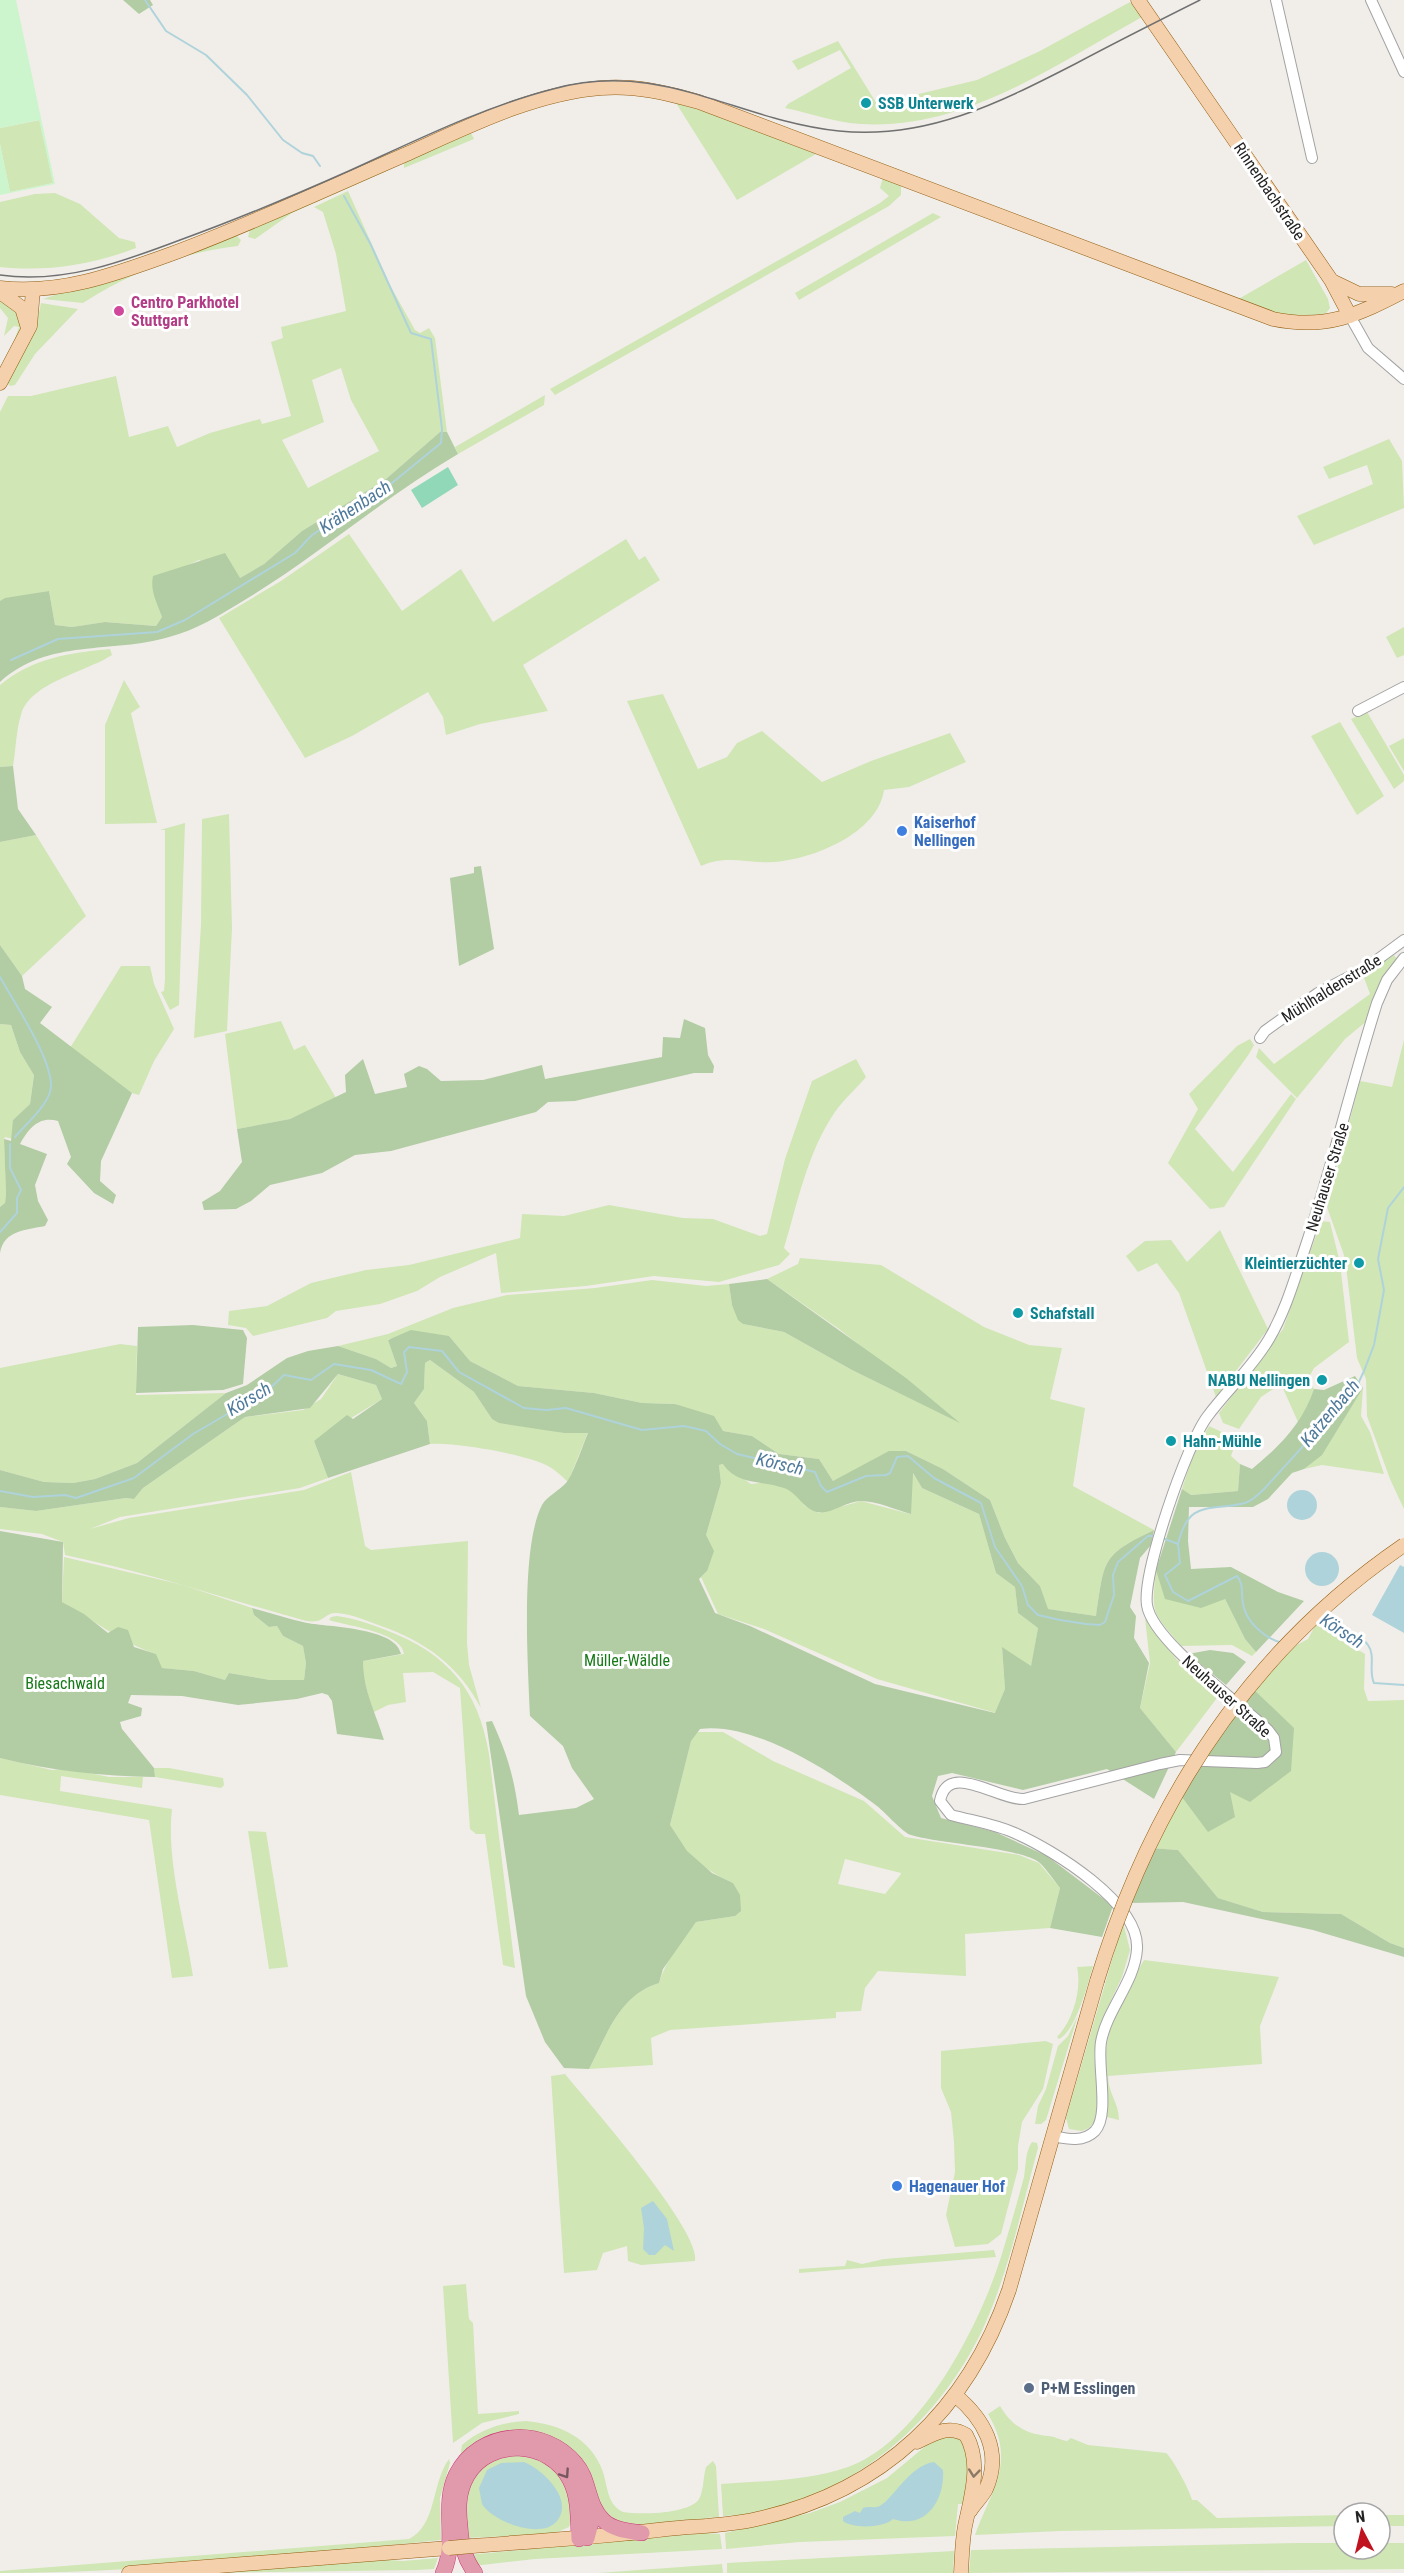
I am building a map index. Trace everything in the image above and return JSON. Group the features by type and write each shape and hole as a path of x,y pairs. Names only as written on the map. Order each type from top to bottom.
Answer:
{"highway":[{"path":"443,2573 450,2550 448,2506 453,2483 466,2460 486,2444 500,2439 520,2436 537,2439 554,2446 578,2466 597,2514 608,2524 642,2533"},
{"path":"475,2573 462,2549 460,2496 472,2468 483,2458 498,2451 517,2448 534,2450 562,2468 575,2493 583,2538"},
{"path":"583,2538 591,2523 590,2498"}],"main road":[{"name":"Rinnenbachstraße","path":"1138,0 1331,280 1350,316"},
{"path":"0,290 33,290 87,282 152,261 254,222 512,110 567,93 623,88 656,91 699,102 1266,317 1313,324 1350,316 1402,292"},
{"path":"1331,280 1359,294 1382,296 1402,292"},
{"path":"0,290 22,308 29,330"},
{"path":"0,384 29,330 33,315 33,290"},
{"path":"129,2573 583,2538 737,2523 781,2514 832,2496 873,2473 910,2445 951,2400 982,2353 1002,2311 1116,1919 1145,1850 1172,1797 1242,1695 1295,1636 1347,1588 1404,1545"},
{"path":"951,2400 950,2417 966,2435 975,2462 961,2573"},
{"path":"951,2400 981,2420 992,2451 989,2481 969,2513"},
{"path":"910,2445 945,2430 958,2430 966,2435"}],"street":[{"path":"1276,0 1312,158"},
{"path":"1371,0 1404,72"},
{"name":"Rinnenbachstraße","path":"1350,316 1368,348 1404,379"},
{"path":"1358,711 1404,687"},
{"name":"Mühlhaldenstraße","path":"1260,1038 1266,1031 1318,993 1366,968 1404,940"},
{"name":"Neuhauser Straße","path":"1052,2136 1081,2139 1094,2133 1101,2121 1099,2066 1102,2039 1110,2014 1134,1963 1137,1951 1134,1932 1127,1916 1113,1900 1050,1852 996,1826 951,1815 940,1801 945,1787 957,1781 1007,1798 1024,1798 1180,1760 1257,1763 1272,1757 1276,1744 1268,1730 1178,1650 1153,1620 1147,1605 1147,1588 1164,1526 1192,1442 1208,1416 1254,1362 1279,1320 1319,1207 1377,1003 1388,980 1404,958"}],"green space":[{"path":"0,0 16,0 55,184 0,195 0,144 10,192 53,183 39,120 0,128"},
{"path":"123,0 150,0 153,5 139,14"},
{"path":"1130,2 1142,17 1008,91 937,117 899,123 861,124 833,120 785,108 788,104 851,68 840,50 798,70 792,61 838,41 877,104 977,80 1038,52"},
{"path":"676,103 725,118 816,154 737,200"},
{"path":"40,120 53,183 10,192 0,144 0,128"},
{"path":"470,131 474,139 404,168 404,162"},
{"path":"389,167 389,170 292,213 255,239 248,237 250,229"},
{"path":"883,177 901,186 901,195 889,206 555,395 550,389 880,203 889,196 880,188"},
{"path":"348,191 391,287 415,330 420,333 429,328 435,338 447,432 440,432 386,479 302,531 264,564 240,578 199,560 188,565 159,607 162,617 156,626 105,622 72,627 55,625 49,591 0,601 0,412 8,396 31,396 116,376 129,437 168,426 177,447 210,433 260,419 262,424 291,416 271,342 283,338 281,327 346,311 336,254 323,212 314,207","holes":["341,368 351,400 379,451 308,488 282,440 324,422 312,380"]},
{"path":"55,193 80,204 119,238 135,242 136,248 103,259 69,266 35,269 0,267 0,202 35,194"},
{"path":"933,213 941,217 799,300 795,293"},
{"path":"236,235 241,240 238,246 197,253 157,266 119,282 83,303 43,299"},
{"path":"1306,260 1328,299 1330,308 1323,315 1299,319 1285,317 1235,301"},
{"path":"0,297 16,306 23,327 11,350 19,327 14,326 4,336 8,318 0,308"},
{"path":"41,303 78,309 35,354 15,385 10,386 6,382 37,323"},
{"path":"545,395 544,405 458,454 455,447"},
{"path":"440,432 447,432 458,454 403,489 271,584 217,617 169,637 125,645 81,649 39,659 19,668 0,682 0,601 5,598 49,591 55,625 72,627 105,622 156,626 162,617 153,592 153,576 225,553 240,578 264,564 302,531 386,479"},
{"path":"1389,439 1402,461 1404,508 1314,545 1297,516 1373,484 1367,465 1329,479 1323,467"},
{"path":"448,467 458,485 422,508 411,490"},
{"path":"349,534 402,611 461,569 493,622 626,539 639,560 645,556 660,580 523,665 548,711 480,724 446,735 443,717 428,692 352,736 305,758 219,618 281,581"},
{"path":"1404,627 1404,655 1397,658 1386,637"},
{"path":"110,649 112,655 46,686 26,704 19,721 13,766 0,767 0,685 25,669 52,658"},
{"path":"124,680 140,707 131,713 157,823 105,824 105,725"},
{"path":"663,694 698,769 727,757 737,743 762,731 822,782 871,761 950,733 966,762 909,787 884,790 879,805 870,819 842,841 825,849 790,860 764,862 729,860 711,862 701,866 627,701"},
{"path":"1367,712 1404,775 1404,781 1394,789 1351,719"},
{"path":"1340,722 1384,796 1357,815 1311,736"},
{"path":"1404,738 1404,771 1389,746"},
{"path":"13,766 18,809 36,835 0,842 0,767"},
{"path":"229,814 232,928 227,1031 194,1038 201,925 202,819"},
{"path":"185,823 179,1005 170,1010 161,992 164,991 165,979 165,830 160,830"},
{"path":"36,835 86,916 22,976 0,945 0,842"},
{"path":"481,866 494,949 459,966 450,878 474,873 474,867"},
{"path":"0,945 22,976 25,989 52,1007 40,1023 132,1093 101,1161 100,1181 116,1195 113,1204 94,1193 67,1164 71,1157 58,1121 40,1122 31,1128 20,1144 47,1154 35,1185 38,1201 48,1220 45,1226 11,1235 2,1245 0,1253 0,1207 5,1203 6,1194 4,1139 11,1141 13,1120 30,1104 34,1075 20,1052 11,1025 0,1024"},
{"path":"1394,955 1397,959 1368,1020 1345,1039 1297,1098 1256,1057 1259,1048 1274,1064 1370,994 1363,975"},
{"path":"121,966 150,966 154,984 174,1029 154,1061 139,1095 132,1093 70,1048"},
{"path":"684,1019 705,1028 708,1055 714,1066 713,1073 694,1073 575,1101 548,1102 536,1112 391,1151 355,1155 322,1173 270,1185 251,1201 236,1209 204,1210 202,1202 220,1191 242,1162 237,1129 290,1119 346,1092 345,1075 363,1059 375,1094 407,1087 404,1074 419,1066 427,1069 441,1081 483,1080 542,1065 545,1079 662,1057 663,1037 680,1038"},
{"path":"281,1021 294,1050 305,1045 336,1098 290,1119 237,1129 225,1034"},
{"path":"0,1024 11,1025 20,1052 34,1074 30,1104 13,1120 13,1139 5,1137 4,1139 6,1194 5,1203 0,1207"},
{"path":"1250,1039 1254,1045 1249,1054 1195,1129 1233,1172 1291,1094 1296,1099 1224,1207 1210,1209 1168,1163 1198,1109 1189,1094 1237,1046"},
{"path":"1404,1040 1404,1509 1390,1479 1367,1416 1366,1379 1357,1358 1345,1258 1327,1207 1360,1081 1392,1087"},
{"path":"856,1059 866,1077 838,1108 817,1144 804,1178 784,1248 790,1254 779,1265 719,1282 654,1276 586,1286 501,1293 496,1253 440,1277 417,1291 380,1304 336,1311 327,1318 253,1336 246,1328 228,1325 229,1311 267,1306 311,1283 366,1270 409,1265 520,1238 522,1214 564,1216 609,1205 683,1218 713,1219 760,1236 767,1234 785,1159 812,1081"},
{"path":"1321,1221 1330,1222 1340,1263 1349,1342 1314,1368 1308,1379 1314,1389 1307,1411 1298,1422 1281,1384 1261,1397 1239,1429 1223,1423 1219,1413 1283,1329"},
{"path":"1220,1230 1268,1329 1216,1397 1179,1293 1157,1263 1138,1272 1126,1256 1145,1241 1171,1240 1187,1262"},
{"path":"800,1258 881,1265 984,1327 1029,1345 1062,1348 1050,1399 1085,1408 1073,1486 1154,1530 1123,1547 1108,1562 1101,1583 1096,1616 1047,1609 1040,1586 1018,1563 990,1500 943,1469 906,1451 833,1481 819,1459 779,1454 752,1436 723,1431 676,1404 642,1403 594,1393 518,1386 470,1361 449,1336 388,1339 397,1366 391,1368 376,1359 338,1346 388,1334 453,1308 507,1295 595,1288 652,1280 706,1286 729,1284 732,1305 743,1324 784,1332 852,1370 957,1421 839,1329 767,1279 798,1264"},
{"path":"767,1279 906,1378 960,1423 852,1370 784,1332 743,1324 738,1320 732,1305 729,1284"},
{"path":"193,1325 243,1330 247,1338 243,1384 223,1390 136,1393 138,1327"},
{"name":"Müller-Wäldle","path":"411,1330 449,1336 470,1361 518,1386 594,1393 642,1403 675,1404 714,1416 723,1431 752,1436 779,1454 819,1459 833,1481 889,1451 906,1451 943,1469 990,1500 1018,1563 1040,1586 1048,1609 1096,1616 1101,1583 1108,1562 1123,1547 1154,1530 1151,1545 1140,1558 1130,1607 1136,1616 1134,1638 1149,1663 1140,1708 1176,1752 1154,1799 1107,1769 1023,1790 952,1773 938,1776 932,1796 941,1818 995,1832 1047,1856 1113,1906 1102,1937 1050,1928 1060,1888 1040,1863 998,1849 911,1835 860,1793 793,1752 745,1733 721,1729 700,1729 691,1741 670,1825 687,1851 712,1873 733,1883 740,1895 741,1911 735,1916 696,1922 663,1969 659,1983 645,1989 624,2007 589,2069 564,2068 545,2042 526,1996 486,1722 492,1721 506,1756 519,1815 576,1808 594,1799 572,1768 563,1746 530,1716 527,1639 528,1577 535,1524 544,1502 569,1479 588,1433 564,1433 499,1423 492,1419 474,1392 430,1360 425,1363 424,1389 414,1403 427,1421 430,1444 328,1478 314,1441 347,1415 353,1419 382,1399 376,1385 338,1374 310,1408 245,1417 143,1488 134,1499 126,1498 36,1511 0,1507 0,1470 44,1482 73,1483 95,1479 137,1463 226,1393 247,1385 287,1358 308,1351 338,1346 376,1359 391,1368 397,1366 388,1340","holes":["723,1464 729,1471 743,1479 789,1490 807,1507 817,1512 827,1512 850,1503 867,1501 911,1514 913,1473 922,1488 979,1514 996,1573 1015,1587 1018,1613 1038,1628 1031,1666 1002,1647 1005,1689 995,1713 875,1684 750,1626 715,1613 699,1579 707,1571 714,1551 706,1535 721,1483 719,1465"]},
{"path":"120,1344 137,1346 136,1395 226,1393 137,1463 95,1479 73,1483 44,1482 0,1470 0,1368"},
{"path":"430,1360 474,1392 492,1419 564,1433 588,1432 568,1482 549,1467 522,1457 471,1447 430,1444 427,1421 414,1403 424,1389 425,1363"},
{"path":"338,1374 376,1385 382,1399 314,1441 328,1478 300,1488 120,1517 90,1529 129,1518 304,1490 351,1472 365,1546 371,1550 468,1541 467,1643 469,1665 481,1708 462,1679 439,1657 397,1632 365,1620 334,1613 317,1621 301,1620 148,1575 65,1555 63,1542 42,1534 0,1529 0,1507 36,1511 126,1498 134,1499 143,1488 245,1417 303,1410 321,1399"},
{"path":"1355,1376 1363,1388 1322,1455 1304,1469 1292,1473 1268,1499 1253,1507 1189,1507 1188,1541 1191,1569 1231,1567 1278,1592 1304,1601 1256,1652 1245,1639 1225,1599 1201,1608 1165,1599 1156,1570 1182,1489 1191,1495 1238,1491 1240,1464 1252,1469 1281,1443 1297,1423 1314,1389 1324,1390"},
{"path":"1363,1388 1361,1416 1370,1432 1384,1474 1322,1465 1304,1469 1322,1454"},
{"path":"1209,1426 1237,1439 1231,1456 1240,1464 1238,1491 1190,1495 1182,1489 1193,1455"},
{"path":"723,1464 751,1484 769,1482 793,1491 805,1506 819,1513 861,1501 910,1514 912,1472 922,1488 979,1514 996,1573 1015,1587 1018,1613 1038,1628 1031,1667 1002,1648 1005,1689 996,1713 877,1679 764,1629 718,1614 701,1577 707,1571 706,1535 721,1483 719,1465"},
{"name":"Biesachwald","path":"0,1531 63,1542 62,1602 84,1614 108,1633 118,1627 128,1630 134,1647 156,1654 162,1668 194,1671 225,1680 229,1673 270,1680 304,1680 306,1663 303,1646 283,1636 277,1626 269,1627 254,1615 252,1608 300,1621 360,1630 387,1638 396,1645 401,1654 363,1661 368,1692 384,1740 337,1734 332,1701 328,1695 322,1693 297,1699 238,1705 182,1696 131,1695 128,1703 142,1708 141,1716 120,1722 122,1729 154,1768 155,1777 77,1772 0,1758"},
{"path":"64,1557 183,1585 252,1608 254,1615 269,1627 277,1626 283,1636 303,1646 306,1663 304,1680 270,1680 229,1673 225,1680 194,1671 161,1668 156,1654 119,1637 62,1602"},
{"path":"1156,1570 1225,1599 1245,1639 1256,1652 1252,1656 1232,1645 1181,1646 1156,1612 1154,1597"},
{"path":"337,1616 386,1630 427,1650 457,1677 468,1693 484,1731 489,1754 515,1968 503,1965 485,1834 476,1834 470,1829 460,1688 433,1672 403,1673 406,1702 388,1705 372,1713 363,1673 363,1661 404,1654 401,1646 384,1635 329,1620"},
{"path":"1145,1618 1177,1660 1220,1694 1176,1752 1140,1708 1150,1663"},
{"path":"1317,1622 1324,1624 1336,1637 1365,1654 1364,1689 1368,1701 1404,1700 1404,1948 1390,1943 1341,1914 1263,1912 1218,1898 1178,1850 1150,1848 1179,1793 1230,1791 1251,1687 1295,1646 1308,1639"},
{"path":"1210,1650 1233,1653 1246,1662 1226,1685 1188,1654"},
{"path":"1251,1687 1294,1728 1291,1771 1250,1802 1230,1792 1235,1817 1208,1832 1179,1793"},
{"path":"697,1732 723,1732 773,1761 864,1801 905,1837 1019,1855 1039,1863 1060,1888 1050,1928 965,1934 966,1976 878,1971 865,1988 861,2011 836,2012 836,2018 670,2030 651,2038 653,2065 589,2069 624,2007 645,1989 659,1983 670,1959 696,1922 735,1916 733,1883 695,1860 679,1844 670,1825 691,1740","holes":["845,1859 901,1873 885,1894 838,1884"]},
{"path":"0,1758 52,1770 70,1769 109,1777 143,1777 142,1788 61,1776 60,1791 172,1809 174,1871 193,1976 172,1978 149,1820 0,1795"},
{"path":"154,1768 169,1768 223,1778 224,1785 221,1788 155,1777"},
{"path":"248,1831 266,1832 288,1967 269,1969"},
{"path":"1150,1848 1178,1850 1218,1898 1263,1912 1341,1914 1390,1943 1404,1948 1404,1957 1313,1930 1183,1902 1129,1903"},
{"path":"1123,1922 1130,1950 1122,1977 1104,2015 1094,2054 1098,2107 1094,2122 1089,2128 1082,2131 1069,2129 1066,2118"},
{"path":"1144,1960 1279,1977 1260,2026 1262,2064 1108,2076 1119,2120 1107,2117 1105,2058 1112,2023 1118,2007"},
{"path":"1093,1966 1076,2017 1071,2027 1059,2039 1057,2037 1068,2022 1075,2004 1078,1985 1077,1967"},
{"path":"1078,2015 1046,2120 1041,2124 1035,2124 1038,2106 1046,2089 1058,2046 1068,2036"},
{"path":"1046,2041 1053,2044 1043,2089 1022,2122 1018,2146 1018,2169 1001,2234 988,2244 955,2247 946,2215 955,2172 951,2112 941,2088 941,2051"},
{"path":"565,2074 663,2196 681,2223 692,2246 695,2261 641,2265 628,2261 627,2246 603,2253 597,2270 564,2273 551,2076"},
{"path":"1032,2142 1037,2143 1038,2148 1001,2283 981,2333 946,2390 901,2440 846,2479 787,2505 738,2517 737,2515 723,2516 721,2484 801,2478 848,2467 875,2453 901,2432 925,2405 946,2374 982,2308 1004,2247"},
{"path":"994,2250 996,2257 799,2273 799,2269 845,2266 847,2260 862,2264 884,2259"},
{"path":"466,2284 469,2319 473,2323 478,2414 519,2411 519,2414 482,2423 453,2443 443,2286"},
{"path":"1000,2406 1015,2424 1033,2433 1067,2441 1071,2438 1088,2445 1166,2453 1181,2475 1192,2500 1197,2500 1217,2518 1332,2515 1332,2526 1060,2531 975,2535 994,2490 1001,2462 996,2431 988,2414"},
{"path":"526,2421 562,2429 591,2450 603,2472 611,2500 623,2512 664,2512 686,2508 694,2504 701,2495 706,2467 713,2461 716,2466 719,2517 630,2525 608,2520 576,2454 460,2458 462,2445 476,2435 500,2425"},
{"path":"956,2434 969,2449 969,2484 962,2504 958,2504 955,2536 800,2542 726,2549 725,2533 810,2513 840,2502 887,2478 934,2439"},
{"path":"527,2454 550,2464 561,2476 571,2502 569,2527 553,2534 464,2538 465,2489 488,2459"},
{"path":"449,2459 450,2463 440,2498 441,2540 166,2566 0,2573 0,2571 409,2539 425,2524 443,2469"},
{"path":"1392,2515 1404,2515 1404,2526 1392,2526"},
{"path":"706,2533 720,2534 722,2549 535,2559 473,2566 468,2555"},
{"path":"1332,2543 1332,2561 1392,2561 1392,2543 1404,2543 1404,2569 969,2573 971,2550"},
{"path":"954,2551 953,2573 727,2573 727,2563"},
{"path":"438,2558 434,2569 199,2573 378,2559 402,2561"},
{"path":"722,2564 723,2573 598,2573"}],"water":[{"path":"1302,1490 1313,1494 1317,1505 1313,1516 1302,1520 1291,1516 1287,1505 1291,1494"},
{"path":"1322,1552 1334,1557 1339,1569 1334,1581 1322,1586 1310,1581 1305,1569 1310,1557"},
{"path":"1400,1565 1404,1567 1404,1633 1372,1615"},
{"path":"653,2201 667,2219 674,2251 665,2245 655,2255 649,2255 643,2249 644,2228 641,2208"},
{"path":"524,2462 540,2471 560,2496 561,2514 555,2523 547,2527 527,2529 516,2526 495,2516 482,2504 479,2488 487,2470 501,2463"},
{"path":"934,2462 943,2470 941,2492 937,2502 924,2516 905,2521 893,2519 883,2524 868,2526 848,2524 843,2521 843,2517 855,2511 860,2513 863,2508 883,2504 916,2470"}],"waterway":[{"name":"Krähenbach","path":"145,0 166,31 206,55 247,95 283,140 302,153 313,156 320,166"},
{"name":"Krähenbach","path":"11,660 58,639 157,632 185,620 295,553 312,535 387,487 441,443 442,429 431,339 411,333 370,243 344,196"},
{"name":"Krähenbach","path":"0,977 41,1051 51,1081 50,1092 44,1104 15,1137"},
{"name":"Krähenbach","path":"0,1232 17,1213 17,1198 21,1190 10,1168 10,1144"},
{"name":"Katzenbach","path":"1178,1544 1188,1519 1195,1513 1245,1503 1258,1495 1356,1388 1374,1345 1384,1290 1378,1259 1388,1208 1404,1187"},
{"name":"Körsch","path":"0,1491 33,1497 65,1495 76,1498 134,1478 193,1434 229,1413 246,1398 264,1394 284,1375 311,1380 334,1364 371,1370 401,1384 407,1372 404,1352 409,1347 442,1351 459,1372 524,1408 546,1410 566,1408 642,1430 684,1426 706,1431 720,1444 737,1454 815,1472 821,1486 827,1492 866,1476 886,1475 890,1473 897,1457 908,1456 934,1478 981,1503 995,1547 1022,1586 1028,1605 1038,1615 1086,1624 1100,1625 1105,1622 1114,1595 1113,1575 1118,1562 1148,1536 1157,1536"},
{"name":"Körsch","path":"1162,1538 1178,1544 1180,1563 1165,1575 1173,1592 1188,1601 1237,1576 1241,1582 1245,1611 1252,1623 1263,1634 1283,1643"},
{"name":"Körsch","path":"1325,1616 1336,1627 1368,1645 1374,1683 1404,1685"}],"tram line":[{"path":"0,275 23,277 69,274 136,256 266,206 501,105 553,89 592,82 629,81 664,86 766,116 839,131 902,130 932,124 990,105 1200,0"}],"place":[{"name":"SSB Unterwerk","path":"866,103"},
{"name":"Centro Parkhotel Stuttgart","path":"119,311"},
{"name":"Kaiserhof Nellingen","path":"902,831"},
{"name":"Kleintierzüchter","path":"1359,1263"},
{"name":"Schafstall","path":"1018,1313"},
{"name":"NABU Nellingen","path":"1322,1380"},
{"name":"Hahn-Mühle","path":"1171,1441"},
{"name":"Hagenauer Hof","path":"897,2186"},
{"name":"P+M Esslingen","path":"1029,2388"}]}
